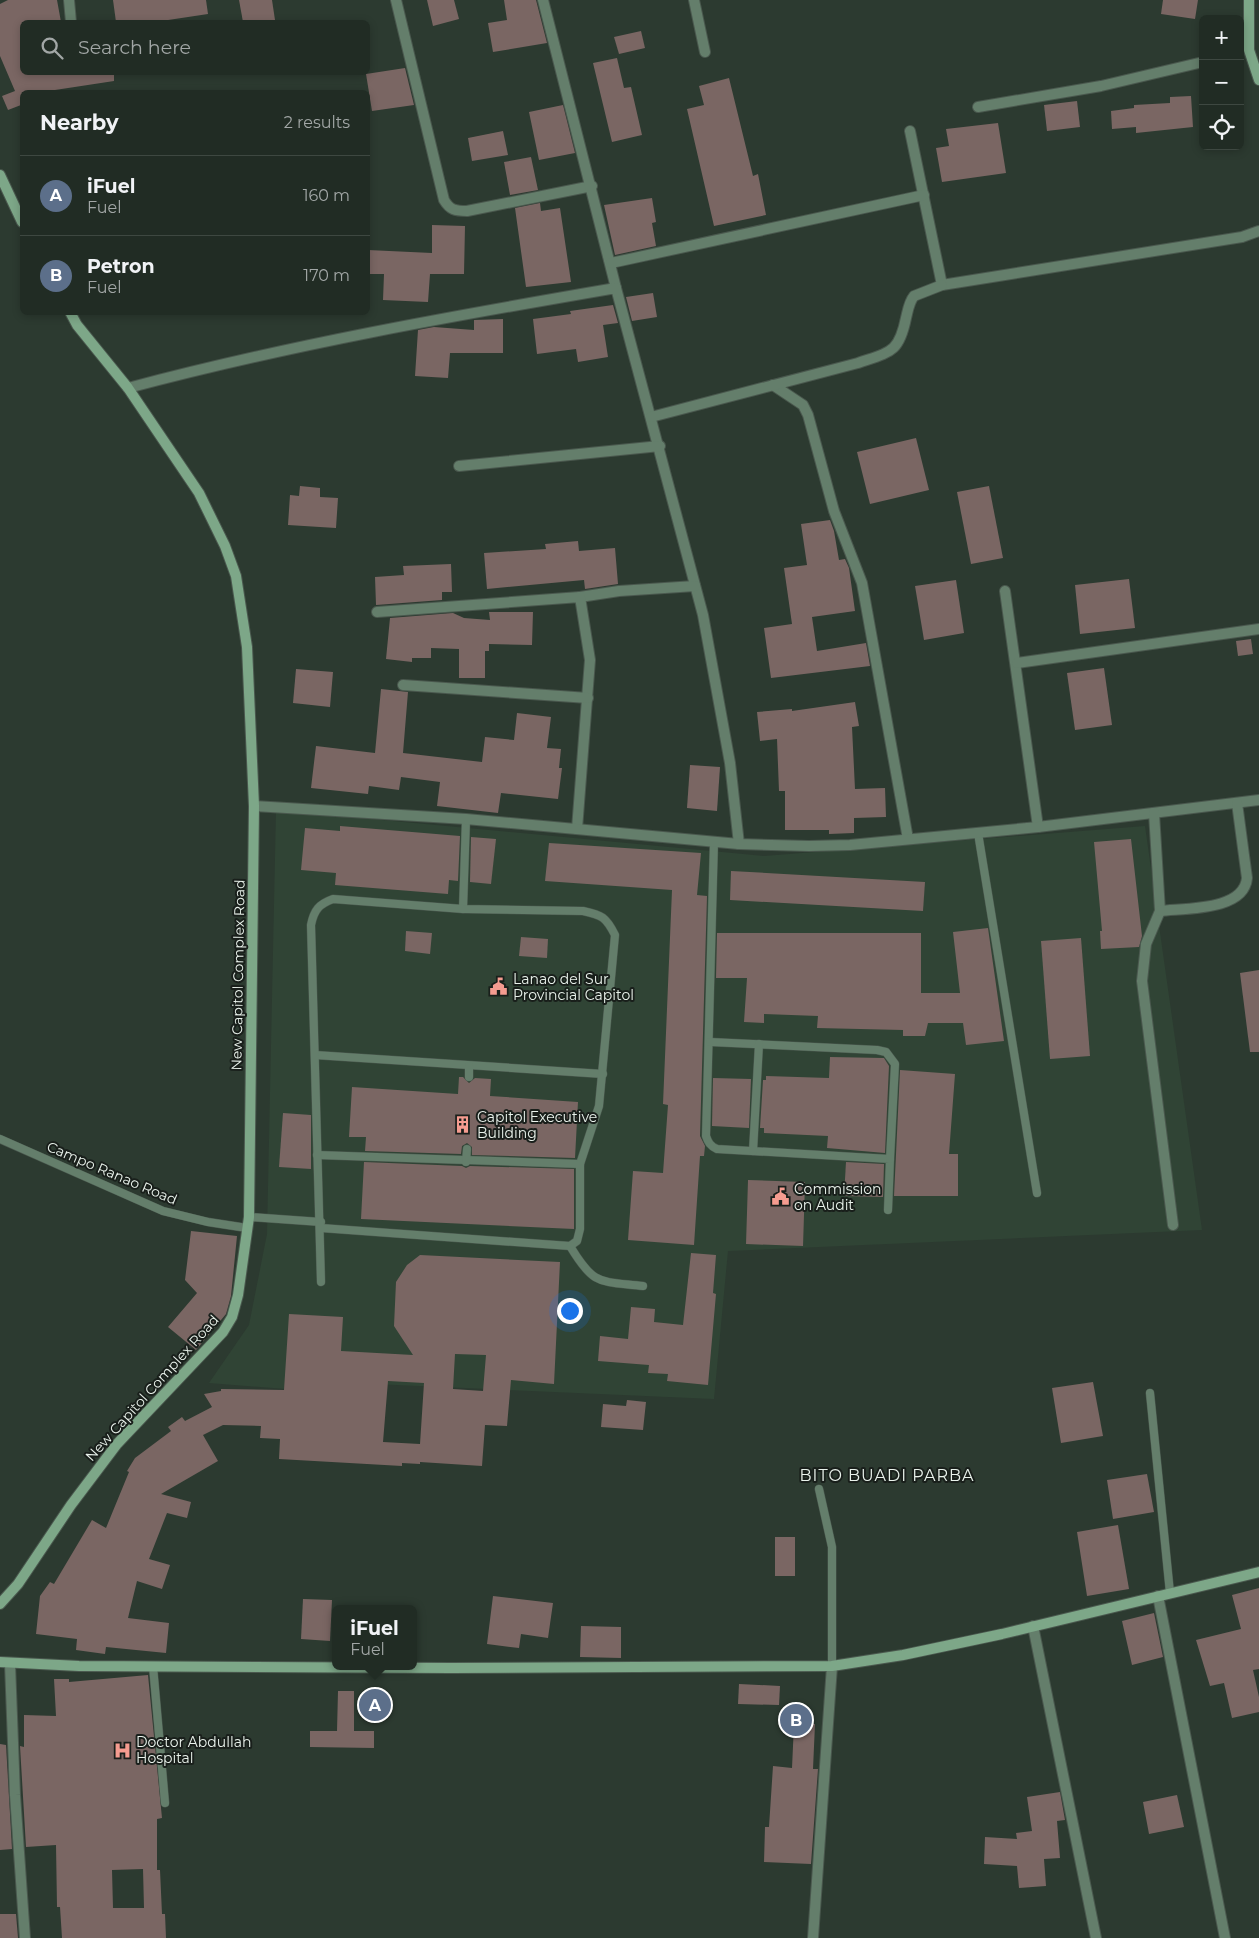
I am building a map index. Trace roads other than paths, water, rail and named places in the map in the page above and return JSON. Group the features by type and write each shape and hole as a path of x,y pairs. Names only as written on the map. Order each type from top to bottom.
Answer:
{"main road":[{"path":"1250,0 1244,51 1259,80"},
{"path":"0,175 20,218"},
{"name":"New Capitol Complex Road","path":"0,1604 18,1584 71,1504 117,1444 223,1332 232,1317 238,1295 249,1217 254,806 247,647 236,576 225,546 199,493 128,388 72,315"},
{"path":"417,1667 832,1666 903,1655 1259,1572"},
{"path":"5,1663 332,1667"}],"street":[{"path":"69,0 71,20"},
{"path":"396,0 444,200 449,208 457,211 467,211 592,186"},
{"path":"543,0 592,186 616,288 660,446 703,615 730,763 739,844"},
{"path":"694,0 705,52"},
{"path":"978,106 1101,86 1199,63"},
{"path":"910,131 942,285"},
{"path":"610,263 924,195"},
{"path":"651,417 858,363 885,354 895,347 902,338 908,307 914,296 942,285 1242,237 1259,230"},
{"path":"128,388 202,368 341,339 616,288"},
{"path":"773,384 803,405 808,415 834,511 862,583 908,839"},
{"path":"459,466 660,446"},
{"path":"377,612 580,597 619,591 695,586"},
{"path":"1005,591 1017,663 1038,827"},
{"path":"577,829 590,660 580,597"},
{"path":"1017,663 1259,629"},
{"path":"403,685 588,698"},
{"path":"254,806 466,819 739,844 809,846 1038,827 1259,800"},
{"path":"1160,911 1226,903 1238,896 1246,888 1237,803"},
{"path":"1154,813 1160,911 1146,944 1142,981 1173,1226"},
{"path":"1158,1596 1225,1938"},
{"path":"1033,1626 1096,1938"},
{"path":"5,1663 25,1938"},
{"path":"813,1938 832,1666"}],"lane":[{"path":"463,909 466,819"},
{"path":"978,833 1037,1193"},
{"path":"714,841 706,1136 708,1141 712,1147 717,1149 890,1159"},
{"path":"249,1217 321,1225 570,1246 577,1241 580,1229 580,1164 599,1106 615,935 609,923 601,914 583,911 463,909 333,899 322,903 314,912 311,925 317,1155 321,1225 321,1282"},
{"path":"710,1042 877,1050 886,1052 892,1057 895,1064 888,1210"},
{"path":"754,1151 759,1044"},
{"path":"315,1055 603,1074"},
{"path":"469,1066 469,1077"},
{"name":"Campo Ranao Road","path":"0,1138 163,1212 247,1228"},
{"path":"466,1162 467,1149"},
{"path":"317,1155 466,1162 580,1164"},
{"path":"570,1246 583,1268 593,1278 605,1282 643,1286"},
{"path":"1150,1393 1170,1593"},
{"path":"819,1488 832,1547 832,1666"},
{"path":"153,1666 165,1803"}],"place":[{"name":"Lanao del Sur Provincial Capitol","path":"499,987"},
{"name":"Capitol Executive Building","path":"463,1125"},
{"name":"Commission on Audit","path":"780,1197"},
{"name":"iFuel","path":"375,1705"},
{"name":"Petron","path":"796,1720"},
{"name":"Doctor Abdullah Hospital","path":"122,1750"}],"district":[{"name":"BITO BUADI PARBA","path":"887,1475"}]}
